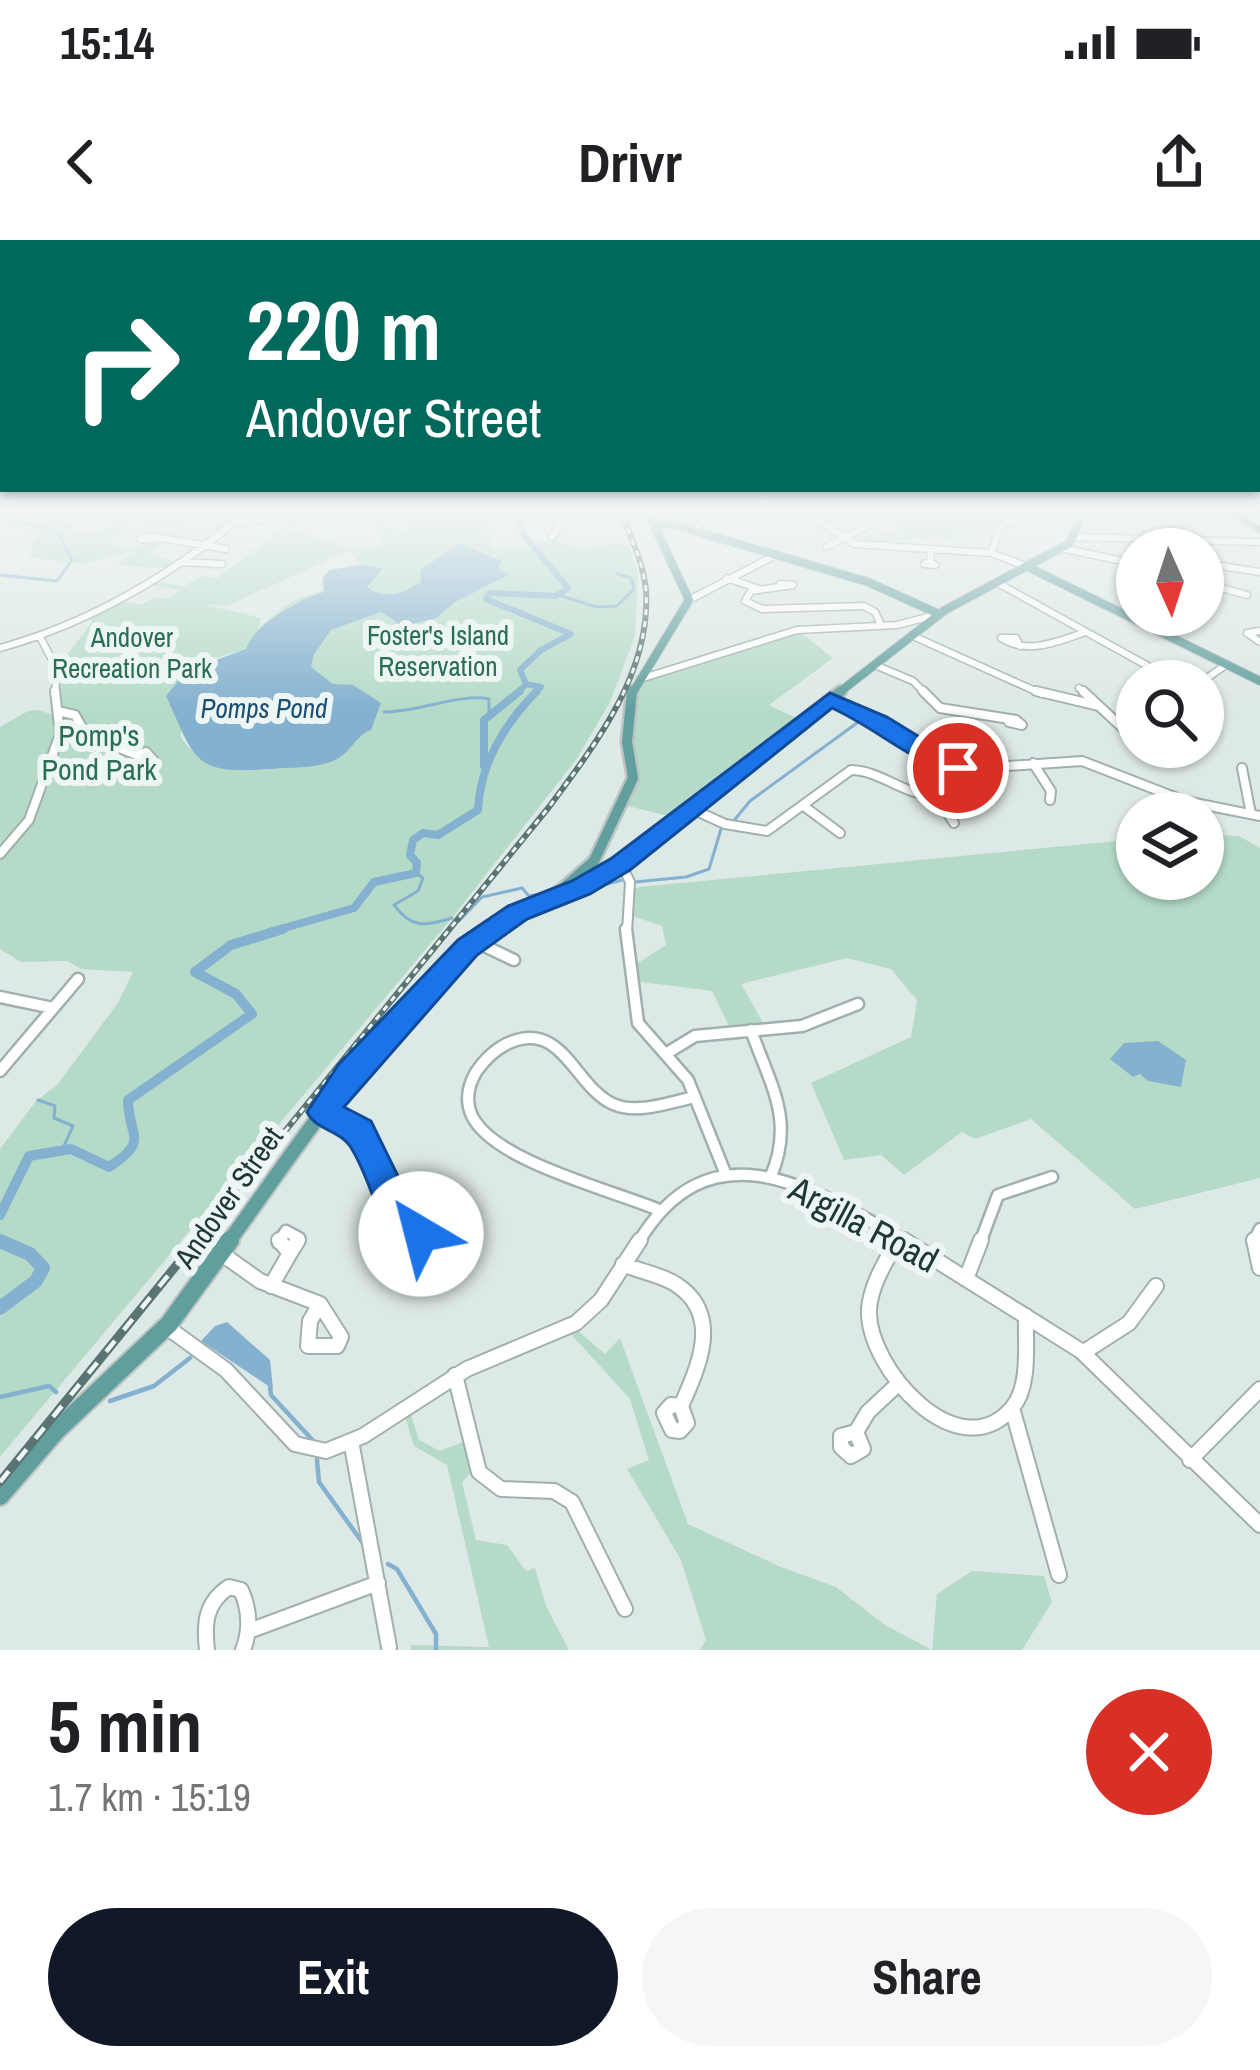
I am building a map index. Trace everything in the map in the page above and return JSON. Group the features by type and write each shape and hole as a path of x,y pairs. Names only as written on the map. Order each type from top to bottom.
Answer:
{"main road":[{"path":"588,878 631,786 628,724 632,692 689,600 679,578"},
{"path":"852,578 939,614"},
{"name":"Andover Street","path":"0,1496 56,1431 166,1327 361,1060 475,941 505,920 621,864 939,614 1004,578"},
{"path":"1050,578 1260,681"}],"street":[{"path":"0,648 40,637 62,623 112,605 156,578"},
{"path":"689,600 727,578 759,590"},
{"path":"996,582 1134,660"},
{"path":"780,584 745,595 747,604 762,609 864,606 875,612 881,626"},
{"path":"1224,589 1247,595"},
{"path":"640,679 797,630 881,626 939,614"},
{"path":"1260,631 1247,633 1260,642"},
{"path":"1020,646 1039,647 1083,633"},
{"path":"913,636 1048,698 1099,706"},
{"path":"0,854 29,820 60,734 54,707 57,669 40,637"},
{"path":"875,665 913,681 938,707 1009,722"},
{"path":"1079,688 1116,722"},
{"path":"830,699 879,722 940,764 970,768 1096,764 1185,800 1256,815 1242,768"},
{"path":"62,712 74,715 86,734 137,755"},
{"path":"1033,763 1051,791 1051,800"},
{"path":"692,809 731,830 755,834 777,830 846,771 857,769 900,790 933,791 969,786 976,779 970,768"},
{"path":"933,791 954,823"},
{"path":"805,807 840,833"},
{"path":"621,864 630,876 625,917 635,1012 640,1026 667,1053 695,1097 727,1174"},
{"path":"475,941 514,960"},
{"path":"0,1071 78,979"},
{"path":"0,997 53,1008"},
{"path":"667,1053 695,1036 802,1026 857,1004"},
{"path":"751,1030 782,1122 784,1144 771,1177"},
{"path":"659,1210 521,1156 473,1121 469,1091 497,1048 534,1038 556,1047 598,1094 616,1105 637,1107 695,1097"},
{"path":"323,1112 359,1131 402,1222 421,1234"},
{"name":"Argilla Road","path":"351,1442 454,1375 574,1325 604,1296 659,1210 683,1186 727,1174 771,1177 899,1239 1084,1352 1260,1526"},
{"path":"966,1279 998,1195 1052,1177"},
{"path":"1260,1229 1252,1245 1260,1268"},
{"path":"899,1239 874,1284 869,1316 877,1349 898,1384 928,1412 962,1426 988,1423 1012,1408"},
{"path":"271,1286 292,1254"},
{"path":"220,1257 271,1286 305,1292 320,1304"},
{"path":"623,1264 679,1286 703,1322 704,1353 681,1406"},
{"path":"1084,1352 1129,1323 1156,1286"},
{"path":"1026,1316 1020,1383 1012,1408 1059,1575"},
{"path":"166,1327 225,1365 296,1445 327,1452 351,1442 389,1647"},
{"path":"454,1375 479,1472 501,1489 554,1491 572,1502 625,1609"},
{"path":"856,1432 868,1412 898,1384"},
{"path":"1190,1460 1260,1389"},
{"path":"249,1631 378,1583"},
{"path":"207,1650 206,1618 211,1601 223,1590 236,1588 245,1595 249,1631 243,1650"}],"green space":[{"path":"198,578 289,578 227,606 203,604 261,618 258,628 292,601 324,590 324,578 638,578 635,636 610,702 576,760 452,918 0,1457 0,1149 36,1101 57,1085 118,1003 133,972 81,969 67,961 21,962 0,949 0,858 41,801 55,767 62,733 57,668 92,622 90,616 122,601 140,605 155,597 167,599 180,590 150,585 154,582 185,586","holes":["246,649 306,766 236,770 206,761 192,751 180,736 206,661"]},
{"path":"800,632 833,658 769,705 800,720 676,818 628,806 635,776 633,712 642,682"},
{"path":"39,710 53,715 53,751 32,806 0,852 0,727"},
{"path":"1224,835 1239,836 1260,848 1260,1178 1135,1209 1031,1119 975,1139 962,1132 904,1175 881,1155 844,1160 811,1083 911,1037 917,1000 891,969 847,958 741,984 765,1026 729,1026 712,991 634,981 633,966 666,945 662,926 630,915 634,889 1116,841 1116,900 1224,900"},
{"path":"576,1329 605,1354 620,1338 688,1524 836,1587 885,1625 932,1650 700,1650 706,1640 681,1560 627,1469 649,1460 630,1399 569,1332"},
{"path":"410,1412 419,1440 440,1451 463,1442 472,1472 462,1482 476,1540 507,1545 526,1571 535,1568 546,1606 569,1650 411,1650 411,1645 489,1647 447,1465 414,1446 405,1416"},
{"path":"972,1571 1044,1576 1052,1602 1022,1650 932,1650 937,1594"}],"water":[{"name":"Pomps Pond","path":"323,578 375,578 367,587 381,594 394,594 421,582 421,578 503,578 455,602 436,618 402,626 381,612 331,630 311,667 333,684 353,685 381,703 371,730 342,756 314,766 245,770 211,765 191,749 166,696 186,671 246,649 258,631 279,614 324,592"},
{"path":"1158,1041 1186,1060 1181,1087 1148,1081 1140,1074 1133,1077 1110,1059 1124,1043"},
{"path":"227,1322 270,1360 273,1389 201,1341 215,1326"}],"waterway":[{"path":"27,578 59,578"},
{"path":"526,684 520,670 541,650 571,634 486,599 490,593 556,596 568,588 560,578"},
{"path":"558,595 597,607 617,606 634,589 630,578"},
{"path":"516,694 526,684"},
{"path":"526,684 541,687 537,691"},
{"path":"484,766 484,720 520,691"},
{"path":"270,932 354,908 374,882 416,873 417,863 410,855 413,840 423,833 438,835 478,810 496,745 537,691"},
{"path":"534,694 537,691"},
{"path":"384,712 478,698 489,699 489,711"},
{"path":"732,823 750,801 861,720"},
{"path":"635,882 686,877 709,869 721,829"},
{"path":"416,873 423,878 418,891 394,905 419,924 452,918"},
{"path":"592,888 626,879"},
{"path":"459,921 482,897 522,888 529,896 551,892"},
{"path":"0,1215 29,1156 71,1149 109,1167 129,1151 134,1138 128,1100 252,1014 236,994 195,972 231,945 283,929"},
{"path":"38,1100 55,1106 54,1118 73,1126 62,1150"},
{"path":"0,1308 36,1281 43,1268 30,1254 0,1241 5,1243"},
{"path":"110,1401 154,1386 190,1358"},
{"path":"0,1397 49,1386 56,1392"},
{"path":"270,1386 271,1395 317,1445"},
{"path":"317,1460 319,1482 362,1542"},
{"path":"388,1564 397,1569 436,1634 436,1650"}],"railway":[{"path":"194,1243 584,759 630,679 645,621 644,578"},
{"path":"0,1482 197,1240"}],"route":[{"path":"421,1234 402,1222 359,1131 323,1112 380,1039 467,948 495,925 621,864 830,699 868,715 940,764 958,768"}],"park label":[{"name":"Foster's Island Reservation","path":"438,650"},
{"name":"Andover Recreation Park","path":"132,652"},
{"name":"Pomp's Pond Park","path":"99,752"}]}
